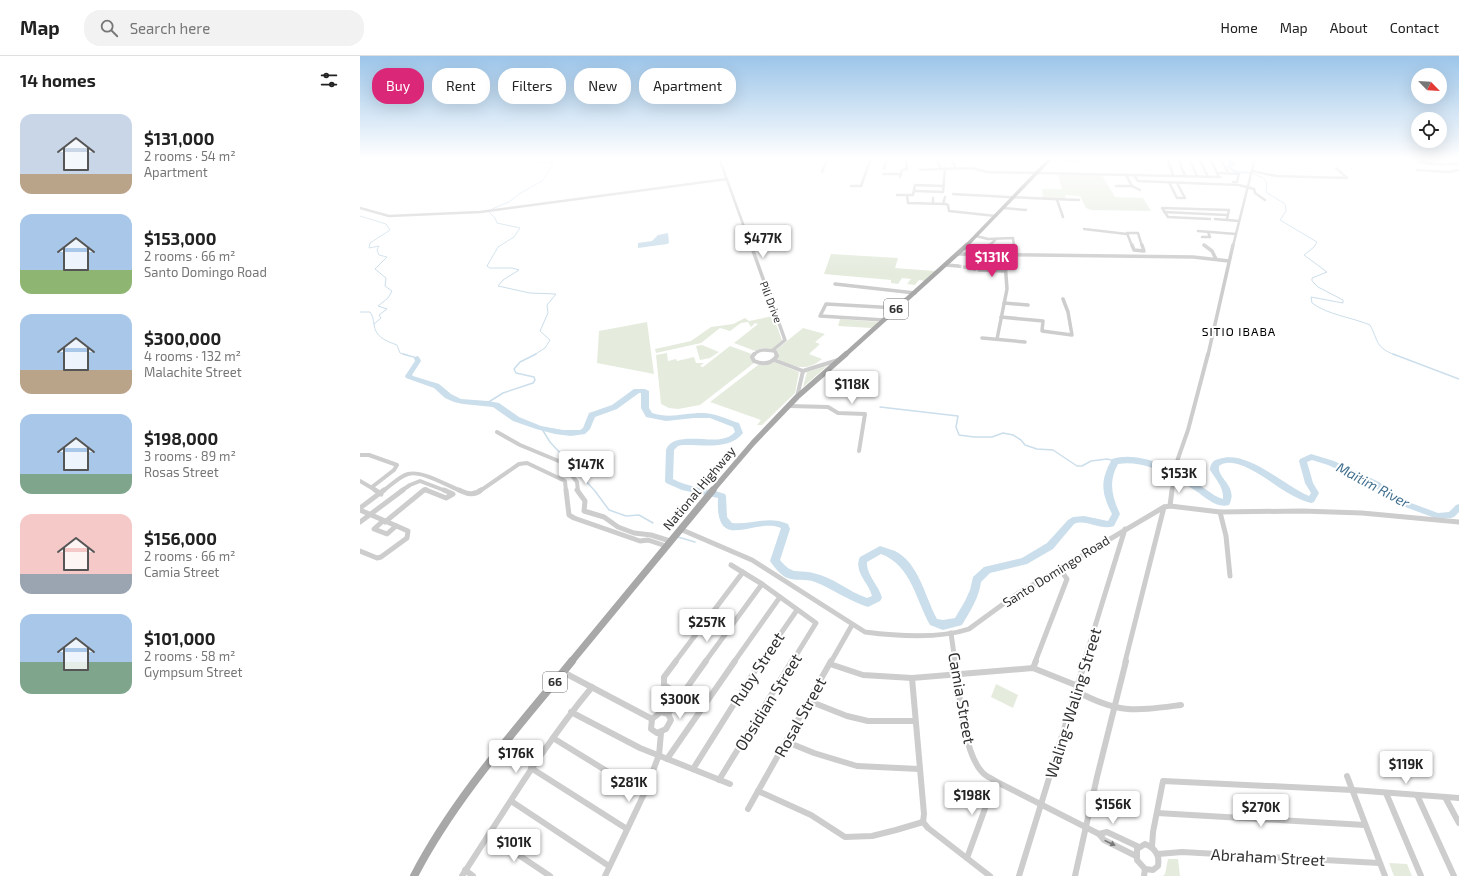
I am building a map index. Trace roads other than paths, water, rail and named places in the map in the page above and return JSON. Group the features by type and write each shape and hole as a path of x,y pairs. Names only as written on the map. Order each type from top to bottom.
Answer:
{"main road":[{"name":"National Highway","path":"414,876 428,849 465,793 739,458 797,397 958,254 1014,197"}],"street":[{"path":"360,208 389,216 488,211 598,196"},
{"name":"Pili Drive","path":"733,196 785,340 773,350"},
{"path":"908,196 908,203 943,204 948,205 949,211 996,216"},
{"path":"999,196 1079,200"},
{"path":"1176,196 1177,198 1185,198 1184,196"},
{"path":"1075,876 1085,827 1167,507 1175,467 1188,430 1203,376 1229,260 1246,196"},
{"path":"1260,196 1265,200"},
{"path":"943,204 945,197"},
{"path":"933,198 933,204"},
{"path":"1057,200 1063,217"},
{"path":"1227,219 1230,205"},
{"path":"1003,208 1026,210"},
{"path":"1210,219 1168,217 1162,208 1229,210"},
{"path":"1164,212 1227,215"},
{"path":"1215,219 1239,221"},
{"path":"1084,229 1127,234 1138,233 1144,250 1134,250 1127,234"},
{"path":"1198,231 1236,234"},
{"path":"1202,237 1210,237 1208,232"},
{"path":"976,236 986,239 1013,238 1015,253"},
{"path":"985,250 996,239"},
{"path":"1204,245 1212,250 1216,259"},
{"path":"1003,251 1008,249 1008,247 1014,246"},
{"path":"1008,249 1015,253"},
{"path":"1140,251 1142,257"},
{"path":"958,254 1015,253 1193,257 1229,260"},
{"path":"997,339 1007,289 1005,262"},
{"path":"946,265 958,266"},
{"path":"980,270 1005,271"},
{"path":"835,284 915,293"},
{"path":"1002,317 1043,321 1042,331 1072,335 1068,312 1063,299"},
{"path":"1004,303 1028,305"},
{"path":"884,320 820,316 826,304 896,308"},
{"path":"982,338 1025,342"},
{"path":"774,360 777,354 773,350 766,349 759,350 752,358 755,362 762,364 774,360 803,371 838,360"},
{"path":"797,397 803,371"},
{"path":"789,406 828,407 838,413 866,414 859,451"},
{"path":"496,432 520,445 561,462 577,482 577,490 585,501 584,511 604,517 618,527 634,533 651,535 668,544"},
{"path":"360,455 369,455 397,465 394,470 372,487"},
{"path":"360,551 377,558 384,556 407,538 409,534 408,531 369,515 360,509 407,474 413,473 433,479 469,494 476,494 518,464 527,463 565,481 569,515 574,518 640,541 648,540 668,544"},
{"path":"360,481 382,494"},
{"path":"360,522 410,485 420,481 453,495 446,498 425,490"},
{"path":"396,526 384,534 374,529 432,485"},
{"path":"1167,507 1220,512 1317,511 1459,522"},
{"name":"Santo Domingo Road","path":"680,529 752,560 865,632 886,635 925,635 960,632 976,625 1017,594 1059,568 1125,529 1167,507"},
{"path":"1220,512 1227,537 1230,576"},
{"name":"Waling-Waling Street","path":"1019,876 1125,529"},
{"path":"731,565 762,584 797,610"},
{"path":"1033,668 1067,579 1059,568"},
{"path":"681,694 664,685 664,677 743,572"},
{"path":"668,714 762,584"},
{"path":"667,759 780,597"},
{"name":"Obsidian Street","path":"719,780 816,623 797,610"},
{"name":"Ruby Street","path":"693,769 748,682 797,610"},
{"name":"Rosal Street","path":"748,809 810,702 852,625"},
{"name":"Camia Street","path":"951,633 966,734 972,754 982,772 995,781 1098,834"},
{"path":"830,664 863,675 912,678 957,673 1033,668 1077,689 1098,702 1115,708 1138,710 1181,705"},
{"path":"563,672 652,719"},
{"path":"758,791 812,816 845,837 859,837 913,827 922,822 924,814 912,678"},
{"path":"473,876 463,873 531,768 571,712 592,688"},
{"path":"810,702 847,716 868,721 916,721"},
{"path":"571,712 640,748 730,784"},
{"path":"661,712 668,714 671,720 670,724 665,730 661,732 653,732 651,729 652,719 661,712"},
{"path":"605,876 644,794 659,755 661,732"},
{"path":"552,738 644,794"},
{"path":"787,742 814,753 857,766 919,769"},
{"path":"531,768 627,829"},
{"path":"1347,776 1385,876"},
{"path":"967,858 995,781"},
{"path":"1152,847 1163,781 1353,790 1459,798"},
{"path":"1386,793 1421,876"},
{"path":"1417,795 1454,876"},
{"path":"1446,797 1459,824"},
{"path":"511,801 609,866"},
{"path":"1157,812 1365,825"},
{"path":"922,822 990,876"},
{"path":"1098,834 1107,832 1139,847"},
{"path":"1098,834 1104,840 1136,856"},
{"path":"489,835 550,876"},
{"path":"1145,844 1152,847 1158,854 1159,862 1156,868 1145,873 1136,856 1139,847 1145,844"},
{"name":"Abraham Street","path":"1158,854 1182,852 1379,863"}],"water":[{"path":"668,233 669,243 667,244 638,248 638,243 652,241 658,235"}],"waterway":[{"path":"516,196 509,202 492,209 489,212 495,218 497,223 520,228 514,237 498,247 487,266 490,268 512,268 519,270 503,280 498,286 530,293 556,294 547,305 548,313 540,331 550,340 545,348 534,355"},
{"path":"1273,196 1285,204 1286,211 1280,220 1317,242 1314,247 1304,255 1327,272 1312,278 1312,281 1318,287 1343,300 1343,303 1311,297 1312,303 1332,313 1370,325 1378,343 1384,349 1393,354"},
{"path":"360,216 386,224 390,230 370,243 369,248 379,246 377,250 379,255 387,257 375,269 386,278 385,286 392,291 388,298 378,306 387,309 379,315 381,318 374,324"},
{"name":"Maitim River","path":"360,312 370,312 374,324"},
{"name":"Maitim River","path":"374,324 376,332 382,338 397,345 400,353 407,355"},
{"name":"Maitim River","path":"403,354 417,358"},
{"path":"1393,354 1459,379"},
{"path":"487,403 503,393 533,383 535,380 534,377 516,373 514,369 520,362 534,355"},
{"name":"Maitim River","path":"417,358 418,361 408,376 411,378 436,386 448,396 456,400 496,405 516,419 530,425 555,432 579,433 585,431 592,415 615,407 637,391 645,391 645,408 649,415 666,419 710,416 720,418 736,425 739,433 731,439 712,443 682,442 675,444 670,448 669,481 682,487 722,496 723,517 726,523 730,526 737,527 771,523 779,523 785,526 786,529 775,561 782,569 794,576 816,578 854,598 868,603 877,598 874,588 863,570 863,560 880,550 892,554 908,569 934,622 943,625 958,622 969,604 975,590 976,580 987,570 1024,561 1050,546 1071,522 1076,519 1084,519 1107,525 1111,524 1116,514 1108,494 1107,481 1108,475 1115,461 1125,460 1147,463 1170,473 1199,489 1215,500 1226,503 1228,499 1227,491 1214,470 1215,464 1218,462 1227,459 1245,463 1302,497 1311,500 1315,493 1309,483 1303,461 1311,457 1331,463 1376,484 1400,502 1438,516 1451,515 1459,507"},
{"path":"880,407 958,416 956,427 959,435 974,437 992,437 1003,433 1013,435 1021,440 1025,445 1037,449 1053,450 1077,466 1082,466 1091,461 1107,459 1115,461"},
{"name":"Maitim River","path":"542,429 550,442 595,491 609,510 626,516 639,515 653,523"},
{"path":"678,537 695,542"}],"tunnel":[{"path":"958,266 980,270"}],"district":[{"name":"SITIO IBABA","path":"1239,332"}]}
